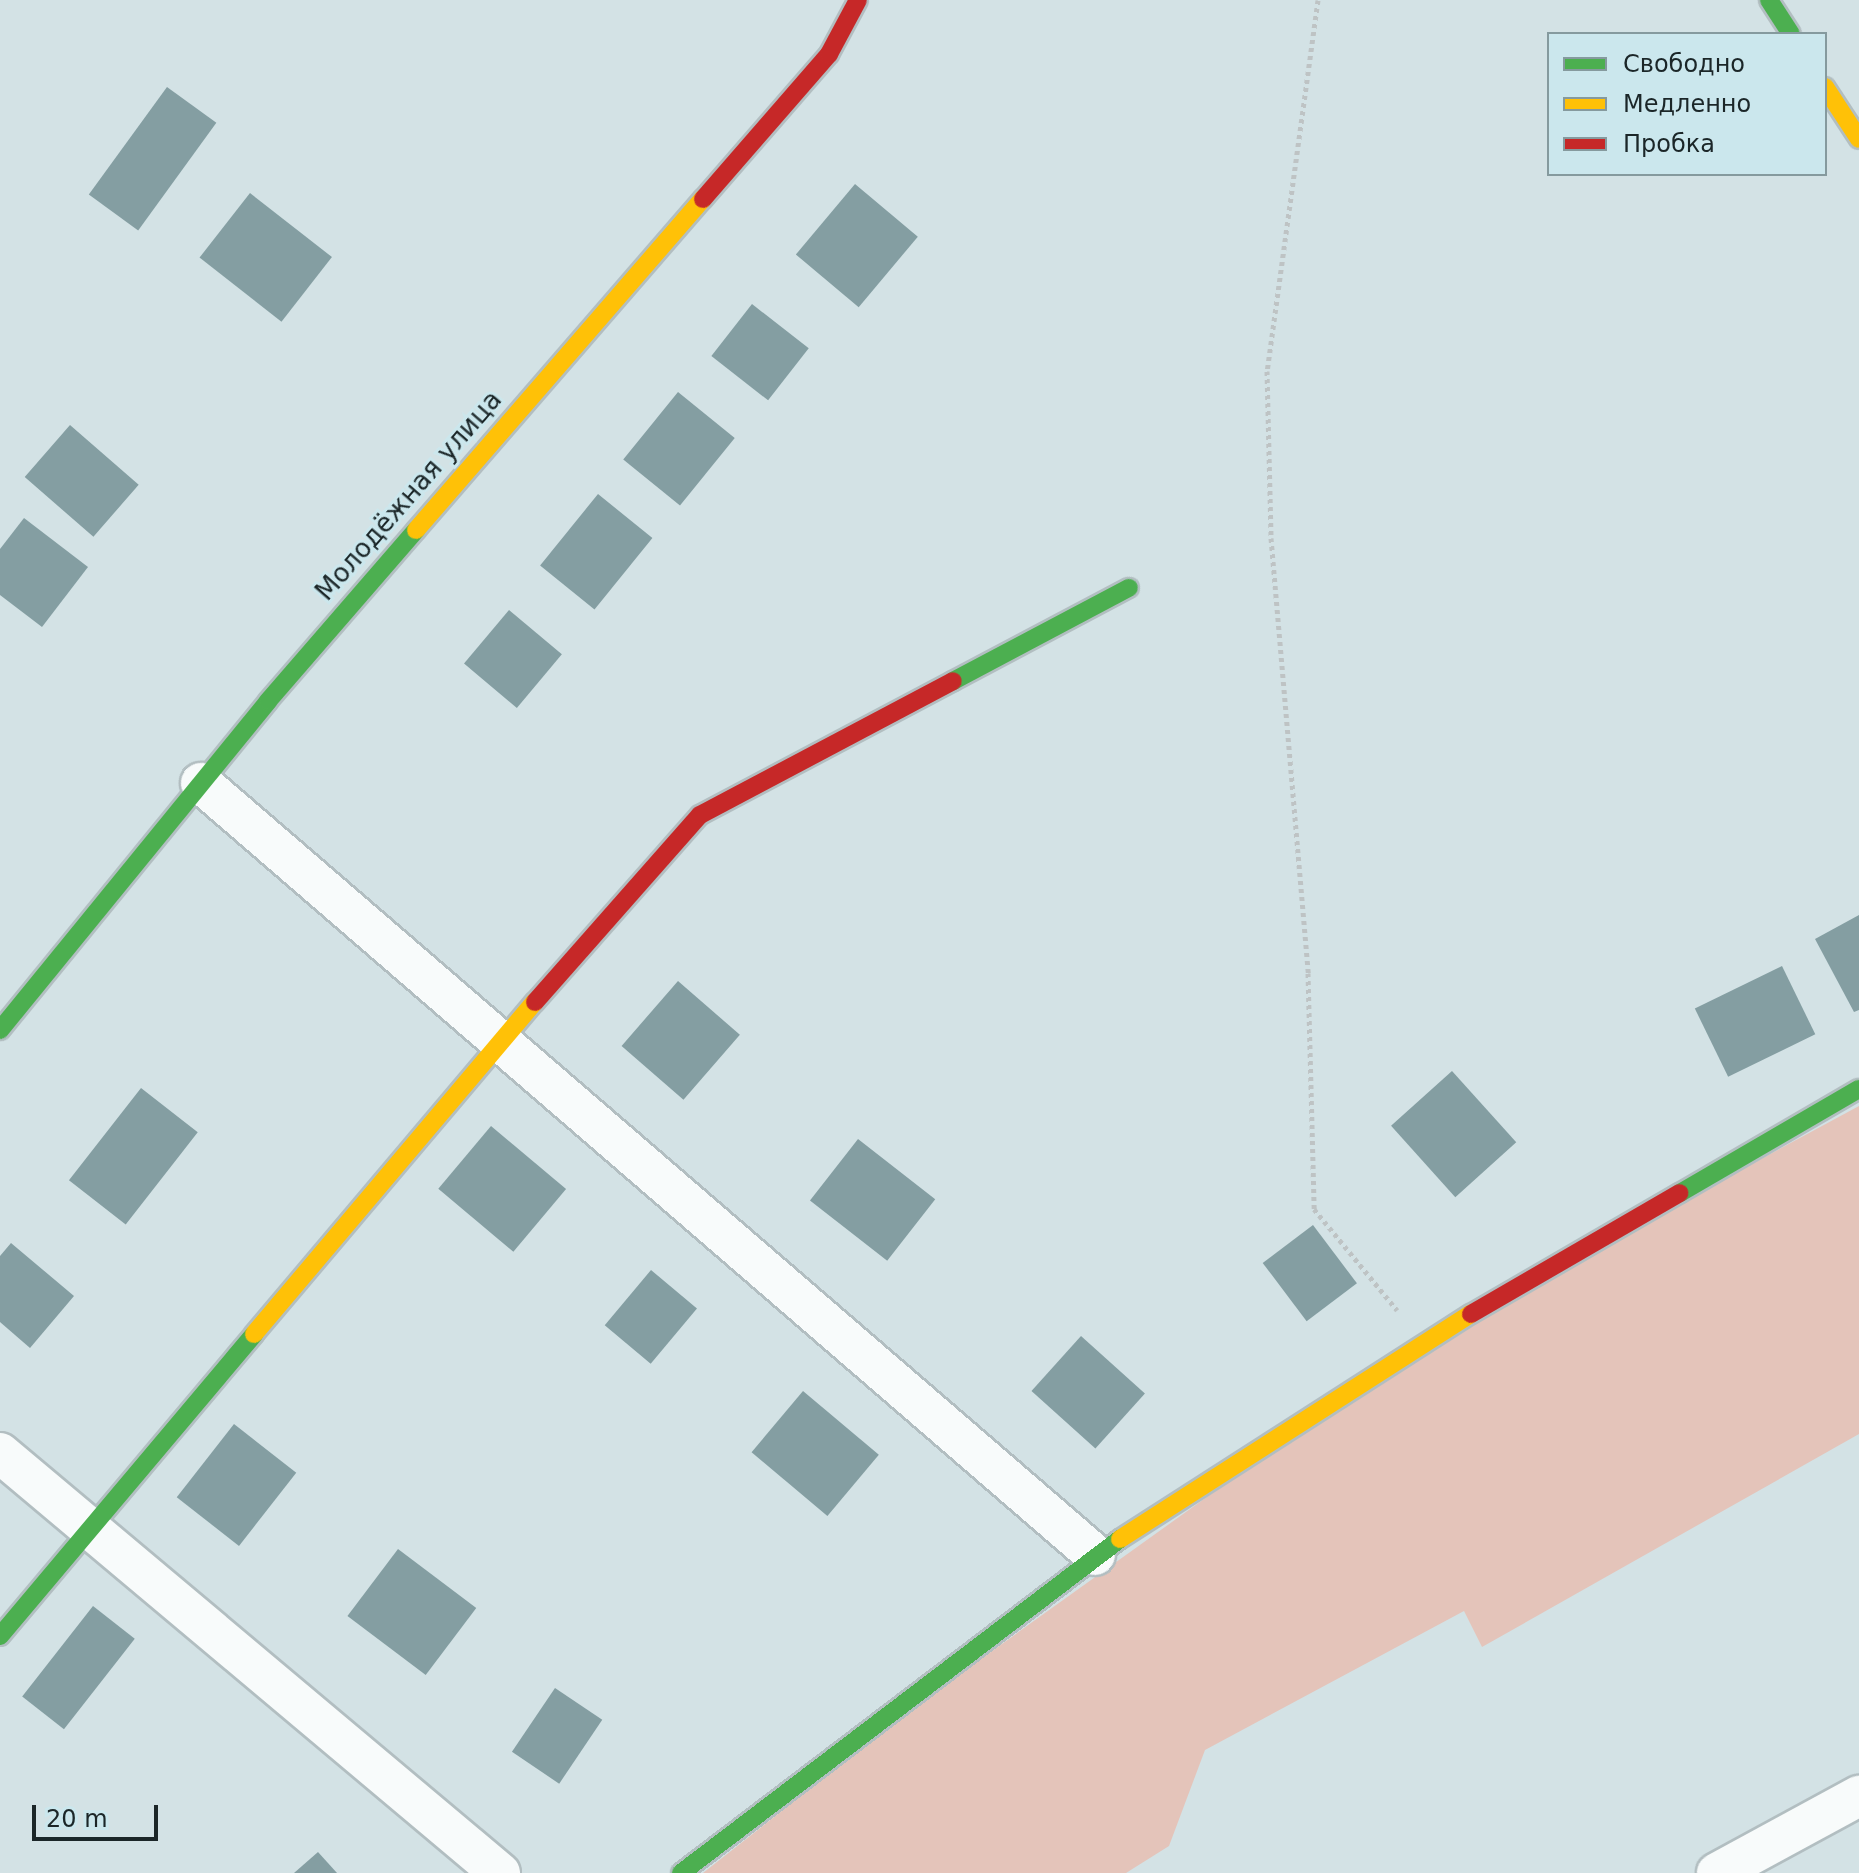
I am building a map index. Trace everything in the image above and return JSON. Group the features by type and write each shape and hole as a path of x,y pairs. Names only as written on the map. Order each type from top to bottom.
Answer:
{"street":[{"name":"Молодёжная улица","path":"0,1030 201,783 543,380 829,54 858,0"},
{"path":"1769,0 1790,32"},
{"path":"1827,90 1859,139"},
{"path":"0,1636 501,1040 700,815 1129,588"},
{"path":"201,783 1095,1555"},
{"path":"681,1873 1095,1555 1423,1342 1859,1089"},
{"path":"0,1453 91,1525 500,1873"},
{"path":"1717,1873 1859,1796"}],"path":[{"path":"1318,0 1267,371 1271,538 1308,973 1314,1209 1423,1342"}],"shaded area":[{"path":"1859,1106 1859,1434 1482,1647 1464,1611 1205,1750 1169,1846 1126,1873 703,1873 914,1707 1423,1342"}],"building":[{"path":"167,87 216,123 138,230 89,195"},
{"path":"855,184 918,237 859,307 796,254"},
{"path":"250,193 332,257 281,322 200,258"},
{"path":"752,304 809,348 768,400 711,356"},
{"path":"678,392 735,438 680,506 623,460"},
{"path":"70,425 139,485 93,537 25,477"},
{"path":"598,494 652,538 595,610 540,565"},
{"path":"24,518 88,567 42,627 0,595 0,549"},
{"path":"509,610 562,654 517,708 464,664"},
{"path":"1859,915 1859,1010 1854,1012 1815,939"},
{"path":"1782,966 1815,1034 1728,1077 1695,1009"},
{"path":"678,981 740,1035 683,1100 622,1046"},
{"path":"1452,1071 1516,1142 1455,1197 1391,1126"},
{"path":"141,1088 198,1132 126,1225 69,1180"},
{"path":"491,1126 566,1189 513,1252 438,1189"},
{"path":"858,1139 935,1199 887,1261 810,1200"},
{"path":"1313,1225 1357,1283 1307,1321 1263,1263"},
{"path":"11,1243 74,1296 30,1348 0,1322 0,1256"},
{"path":"651,1270 697,1309 651,1364 605,1325"},
{"path":"1081,1336 1145,1394 1095,1449 1031,1391"},
{"path":"803,1391 879,1455 827,1516 752,1452"},
{"path":"234,1424 296,1473 239,1546 177,1497"},
{"path":"398,1549 476,1608 426,1675 347,1616"},
{"path":"93,1606 135,1639 64,1729 22,1697"},
{"path":"555,1688 602,1720 559,1784 512,1752"},
{"path":"318,1852 337,1873 294,1873"}],"traffic: fast":[{"path":"1769,0 1790,32"},
{"path":"0,1030 268,701 416,530"},
{"path":"953,681 1129,588"},
{"path":"1680,1193 1859,1089"},
{"path":"0,1636 254,1334"},
{"path":"681,1873 1120,1539"}],"traffic: slow":[{"path":"1827,90 1859,139"},
{"path":"416,530 703,199"},
{"path":"254,1334 535,1002"},
{"path":"1120,1539 1471,1314"}],"traffic: jam":[{"path":"703,199 829,54 858,0"},
{"path":"535,1002 700,815 953,681"},
{"path":"1471,1314 1680,1193"}]}
